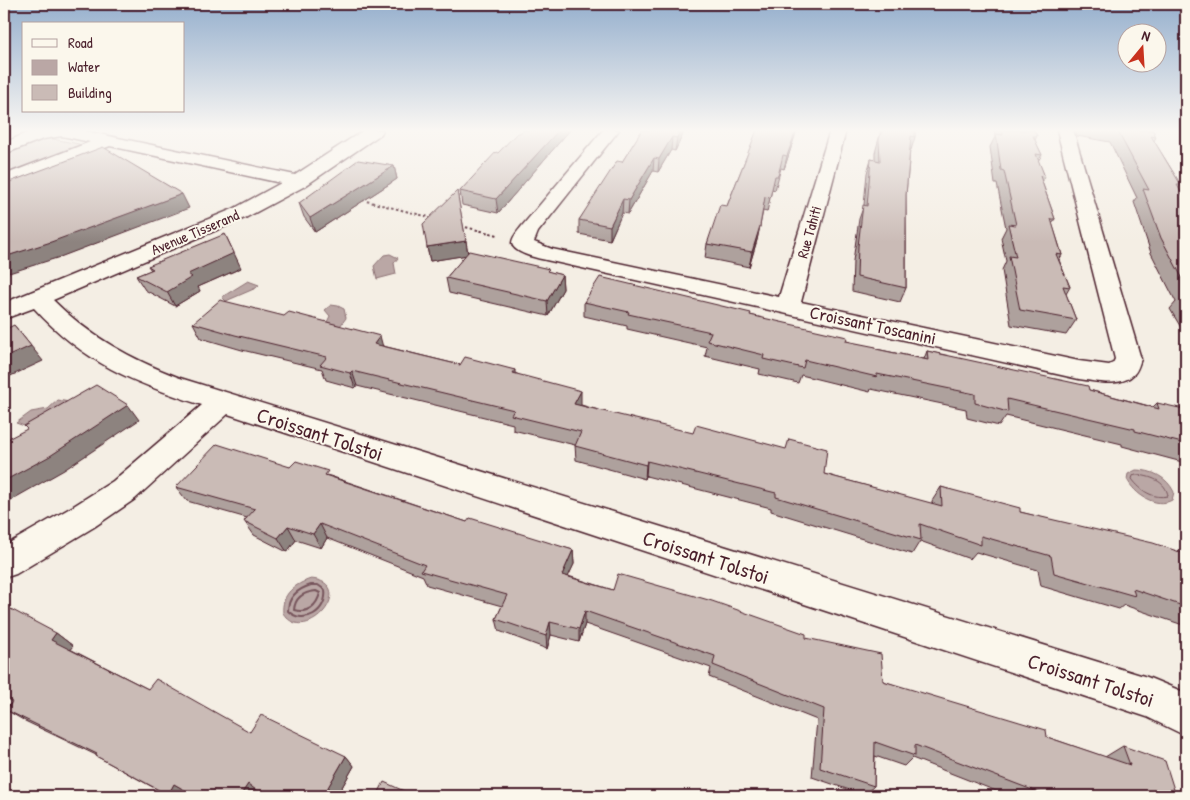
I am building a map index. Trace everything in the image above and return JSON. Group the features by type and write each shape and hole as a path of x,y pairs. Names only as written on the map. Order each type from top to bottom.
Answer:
{"street":[{"path":"4,181 39,167"},
{"path":"239,167 298,182"},
{"name":"Avenue Tisserand","path":"4,312 219,223 298,182 320,167"},
{"name":"Croissant Toscanini","path":"580,167 529,230 522,240 523,245 546,254 1100,374 1111,374 1124,369 1128,364 1126,351 1076,167"},
{"name":"Rue Tahiti","path":"788,306 827,167"},
{"name":"Croissant Tolstoi","path":"38,298 78,338 108,359 170,385 1147,698 1172,707 1186,716"},
{"path":"4,563 83,517 124,490 223,402"}],"path":[{"path":"355,198 439,220"},
{"path":"457,225 504,237"}],"shaded area":[{"path":"4,167 27,167 4,176"}],"water":[{"path":"390,254 398,258 394,263 396,274 377,279 374,266 384,255"},
{"path":"248,281 259,285 226,301 222,297"},
{"path":"331,305 344,309 346,318 340,326 327,322 330,316 325,310"},
{"path":"58,400 75,403 27,427 16,423 31,412 48,409"},
{"path":"1136,470 1148,471 1163,478 1174,492 1172,500 1159,503 1140,495 1127,479 1128,474"},
{"path":"311,579 325,583 331,591 330,601 324,611 315,619 304,623 293,622 283,613 284,600 295,587"}],"building":[{"path":"49,167 137,167 182,194 51,242 4,257 4,184"},
{"path":"348,167 392,167 310,218 299,203"},
{"path":"482,167 525,167 496,199 460,191"},
{"path":"613,167 648,167 629,200 623,199 610,226 579,220"},
{"path":"742,167 780,167 778,176 775,176 770,198 765,197 760,226 752,252 707,244 720,205 727,206"},
{"path":"870,167 908,167 906,195 906,288 857,277 858,246 863,205 867,206"},
{"path":"1001,167 1041,167 1045,177 1040,176 1055,219 1051,219 1062,255 1056,254 1070,287 1063,286 1076,320 1020,310 1009,256 1016,257 1008,224 1016,225 1004,171 1001,170"},
{"path":"1137,167 1170,167 1181,185 1177,185 1186,201 1186,285 1161,238 1143,189 1149,190"},
{"path":"457,191 466,241 427,247 423,224"},
{"path":"225,234 234,253 188,274 192,277 167,292 136,276 153,269 148,266"},
{"path":"469,251 549,269 547,271 562,275 547,301 446,278"},
{"path":"600,277 751,313 750,315 847,337 846,341 876,347 876,349 928,360 927,351 1088,386 1089,390 1159,409 1157,403 1184,409 1186,414 1186,444 1135,431 1135,429 1007,399 1008,412 975,403 975,394 877,374 877,377 805,360 803,368 763,359 764,355 707,341 711,332 628,314 629,312 584,302"},
{"path":"220,300 284,316 289,312 380,336 374,344 460,365 465,357 515,370 513,373 581,391 574,404 693,433 696,425 786,449 789,439 827,449 824,474 942,506 941,487 1020,508 1020,512 1153,543 1186,554 1186,607 1133,589 1135,596 1054,573 1051,556 981,536 981,545 920,524 921,540 776,497 776,493 647,461 646,465 575,446 581,432 511,415 514,410 320,365 327,357 193,323"},
{"path":"14,325 31,346 4,358 4,330"},
{"path":"96,385 128,405 50,456 4,481 4,441 27,429 24,426"},
{"path":"217,444 290,467 296,461 328,471 325,475 467,522 470,518 573,550 562,575 613,590 618,574 712,601 806,634 806,638 881,654 883,681 1046,730 1047,737 1130,765 1123,746 1165,761 1176,796 1048,796 915,745 915,756 875,742 874,786 820,768 824,709 713,665 715,656 585,611 579,629 550,622 546,636 496,619 507,595 421,571 425,565 320,524 313,534 288,526 278,538 244,521 255,509 176,487"},
{"path":"5,606 56,633 51,640 148,689 156,679 250,732 261,715 346,756 323,796 264,796 248,784 240,796 195,796 174,784 168,795 96,756 97,754 6,710 12,702 4,697"},
{"path":"384,782 415,796 377,796"}]}
